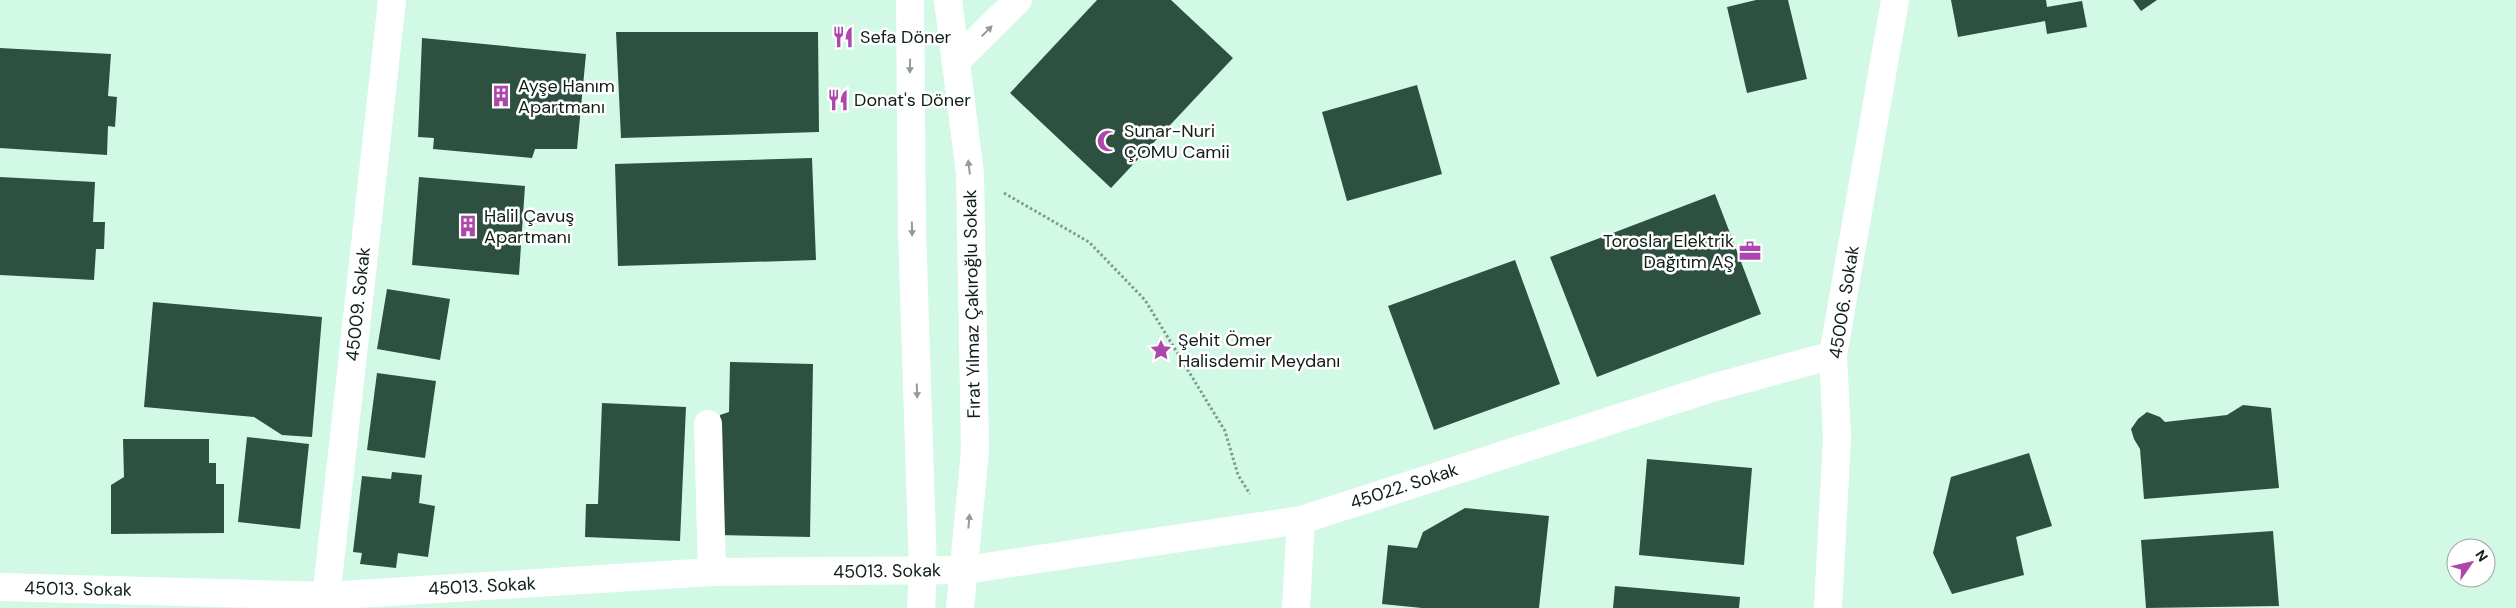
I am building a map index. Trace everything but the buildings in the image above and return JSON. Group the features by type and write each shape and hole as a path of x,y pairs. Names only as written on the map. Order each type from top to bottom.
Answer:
{"street":[{"name":"45009. Sokak","path":"325,602 392,0"},
{"path":"910,0 912,230 923,571 921,608"},
{"name":"Fırat Yılmaz Çakıroğlu Sokak","path":"948,0 970,174 975,451 960,608"},
{"path":"956,61 1018,0"},
{"name":"45006. Sokak","path":"1828,608 1837,438 1833,355 1895,0"},
{"name":"45022. Sokak","path":"965,570 1300,520 1712,388 1833,355"},
{"path":"708,424 712,572"},
{"path":"1296,608 1300,520"},
{"name":"45013. Sokak","path":"0,587 325,602 712,572 965,570"}],"path":[{"path":"970,174 1089,242 1145,300 1225,431 1238,475 1269,524"}],"place":[{"name":"Sefa Döner","path":"843,37"},
{"name":"Ayşe Hanım Apartmanı","path":"501,96"},
{"name":"Donat's Döner","path":"838,100"},
{"name":"Sunar-Nuri ÇOMU Camii","path":"1108,141"},
{"name":"Halil Çavuş Apartmanı","path":"468,226"},
{"name":"Toroslar Elektrik Dağıtım AŞ","path":"1750,251"},
{"name":"Şehit Ömer Halisdemir Meydanı","path":"1161,350"}]}
